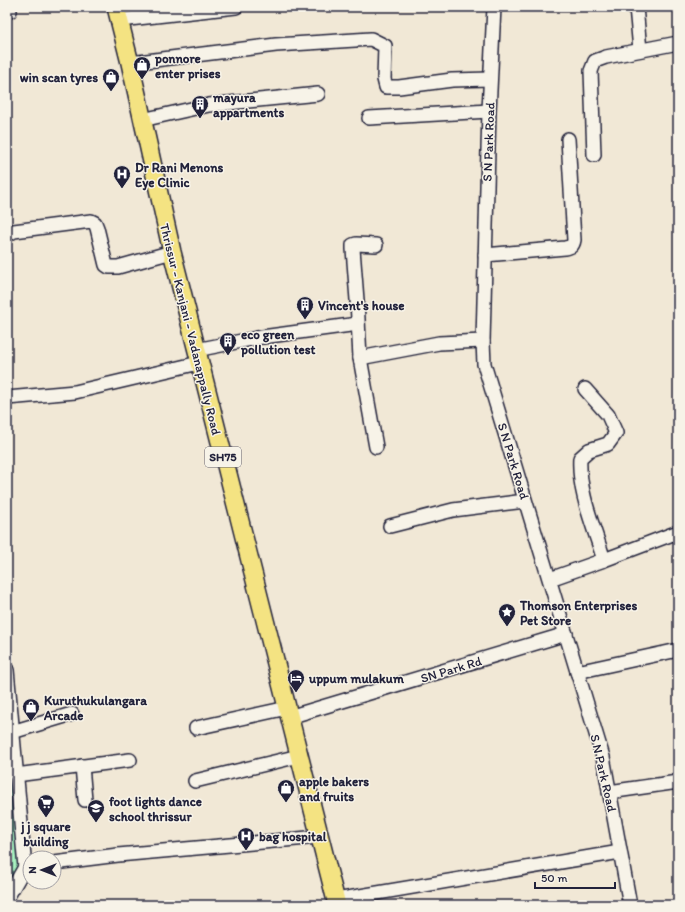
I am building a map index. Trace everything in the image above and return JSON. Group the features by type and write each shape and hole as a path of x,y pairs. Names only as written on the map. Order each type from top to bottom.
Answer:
{"main road":[{"name":"Thrissur - Kanjani - Vadanappally Road","path":"118,14 172,252 336,902"}],"street":[{"path":"118,14 236,7"},
{"name":"S N Park Road","path":"494,7 489,111 483,341 484,364 550,579 602,757 630,905"},
{"path":"636,7 640,50"},
{"path":"130,63 276,46 371,39 385,46 384,79 386,87 399,87 452,80 490,79"},
{"path":"594,155 591,71 596,61 606,57 678,43"},
{"path":"142,120 209,105 318,94"},
{"path":"369,118 489,111"},
{"path":"485,255 565,248 573,245 574,240 568,140"},
{"path":"7,235 14,231 91,221 97,228 106,265 109,267 118,267 172,252"},
{"path":"376,245 360,243 353,245 360,358 376,447"},
{"path":"7,398 75,392 262,336 358,324"},
{"path":"360,358 439,344 483,341"},
{"path":"585,389 608,415 616,433 608,444 589,450 580,458 579,471 583,492 604,560"},
{"path":"390,526 453,510 526,500"},
{"path":"550,579 678,532"},
{"name":"SN Park Rd","path":"196,728 288,713 566,634"},
{"path":"577,672 678,650"},
{"path":"7,670 16,775 26,850"},
{"path":"12,732 72,714"},
{"path":"196,781 299,756"},
{"path":"16,775 130,760"},
{"path":"82,766 85,800"},
{"path":"609,792 678,782"},
{"path":"62,862 118,855 319,837"},
{"path":"336,902 620,852"},
{"path":"7,898 22,875"}],"green space":[{"path":"7,671 24,850 22,850 22,871 7,897"}],"place":[{"name":"ponnore enter prises","path":"142,80"},
{"name":"win scan tyres","path":"111,92"},
{"name":"mayura appartments","path":"200,119"},
{"name":"Dr Rani Menons Eye Clinic","path":"122,189"},
{"name":"Vincent's house","path":"305,320"},
{"name":"eco green pollution test","path":"228,356"},
{"name":"Thomson Enterprises Pet Store","path":"507,627"},
{"name":"uppum mulakum","path":"296,693"},
{"name":"Kuruthukulangara Arcade","path":"31,722"},
{"name":"apple bakers and fruits","path":"286,803"},
{"name":"j j square building","path":"46,818"},
{"name":"foot lights dance school thrissur","path":"96,823"},
{"name":"bag hospital","path":"246,851"}]}
